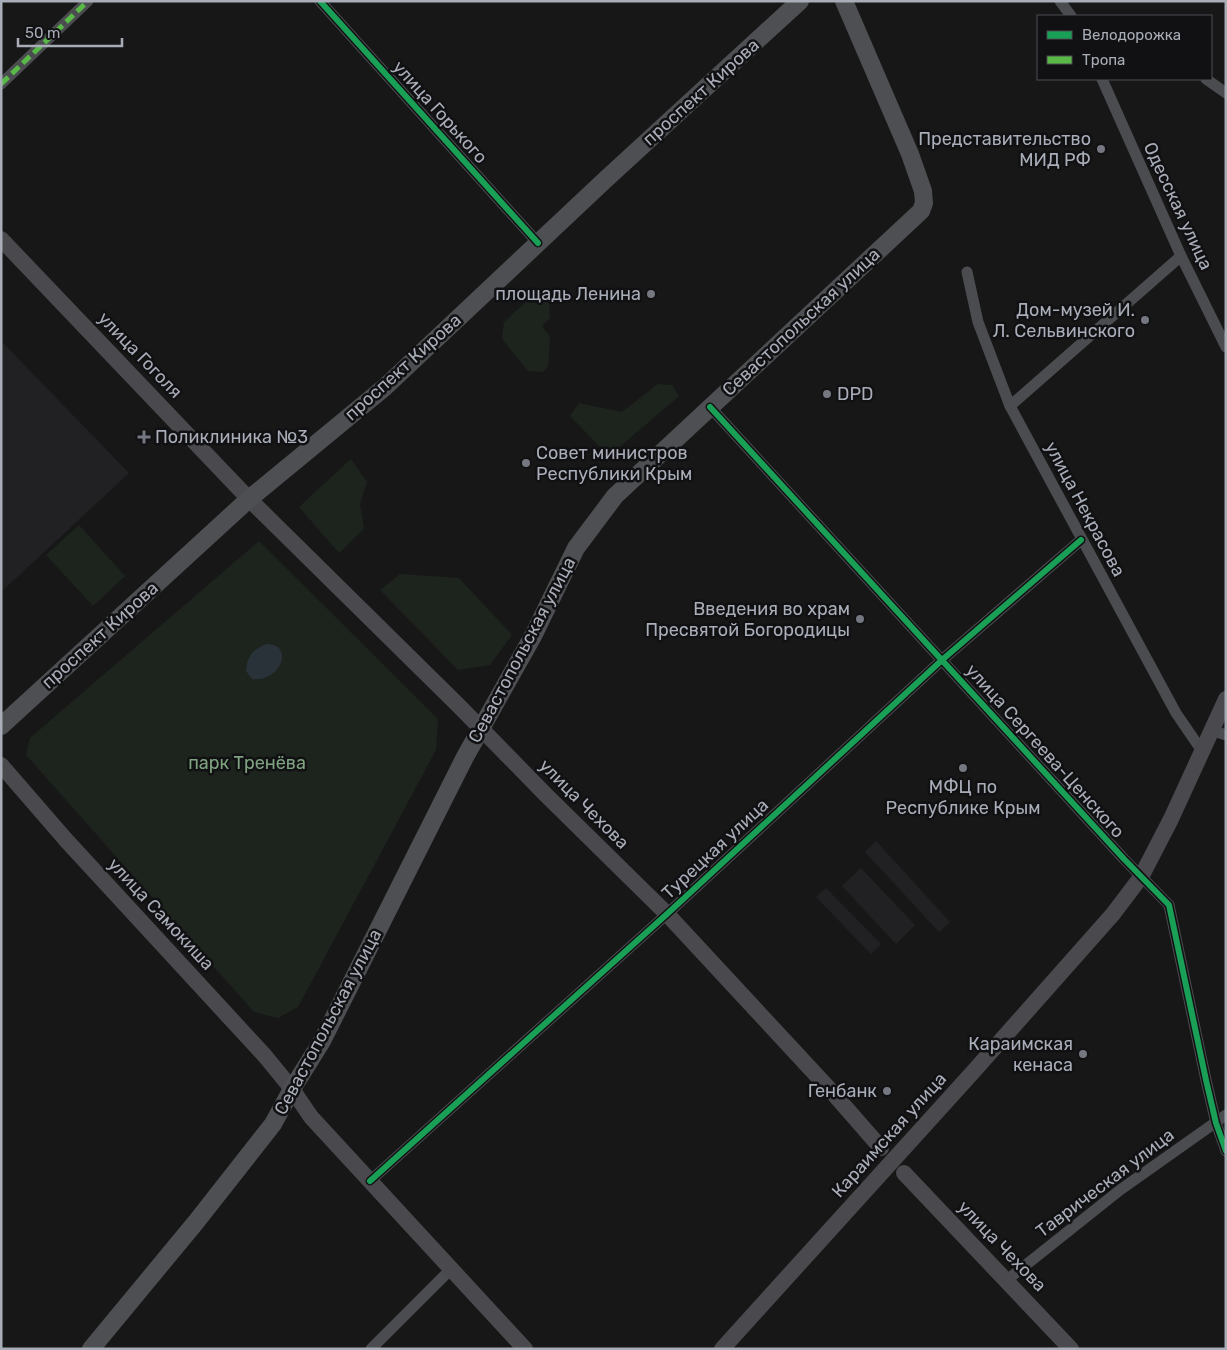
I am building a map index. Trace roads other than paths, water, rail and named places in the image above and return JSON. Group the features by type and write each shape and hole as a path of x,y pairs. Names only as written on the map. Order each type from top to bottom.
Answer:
{"main road":[{"name":"проспект Кирова","path":"1,726 249,500 384,387 800,1"},
{"name":"Севастопольская улица","path":"91,1349 196,1222 273,1124 322,1040 481,727 533,636 576,548 615,496 920,211 924,203 923,191 910,154 844,1"},
{"name":"улица Гоголя","path":"1,238 249,500"},
{"name":"улица Чехова","path":"249,500 481,727 552,801 666,914 833,1093 881,1148"},
{"name":"Караимская улица","path":"722,1349 973,1072 1113,914 1141,877 1202,751 1218,733 1226,699"},
{"name":"улица Самокиша","path":"1,765 66,840 265,1056 292,1089 311,1117 525,1349"},
{"name":"улица Чехова","path":"904,1172 1071,1349"}],"street":[{"path":"1,84 88,1"},
{"name":"улица Горького","path":"320,1 538,243"},
{"path":"1060,1 1070,15"},
{"name":"Одесская улица","path":"1102,80 1181,256 1226,347"},
{"path":"1207,80 1226,93"},
{"path":"1010,406 1181,256"},
{"name":"улица Некрасова","path":"967,272 978,322 1010,406 1176,713 1202,751"},
{"path":"1214,320 1226,317"},
{"name":"улица Сергеева-Ценского","path":"710,407 1141,877 1169,905 1216,1123 1226,1151"},
{"name":"Турецкая улица","path":"370,1181 666,914 942,660 1081,540"},
{"name":"Таврическая улица","path":"1007,1280 1120,1190 1226,1115"},
{"path":"371,1349 451,1269"}],"place":[{"name":"Представительство МИД РФ","path":"1101,149"},
{"name":"площадь Ленина","path":"651,294"},
{"name":"Дом-музей И. Л. Сельвинского","path":"1145,320"},
{"name":"DPD","path":"827,394"},
{"name":"Поликлиника №3","path":"144,437"},
{"name":"Совет министров Республики Крым","path":"526,463"},
{"name":"Введения во храм Пресвятой Богородицы","path":"860,619"},
{"name":"МФЦ по Республике Крым","path":"963,768"},
{"name":"Караимская кенаса","path":"1083,1054"},
{"name":"Генбанк","path":"887,1091"}],"park label":[{"name":"парк Тренёва","path":"247,763"}]}
